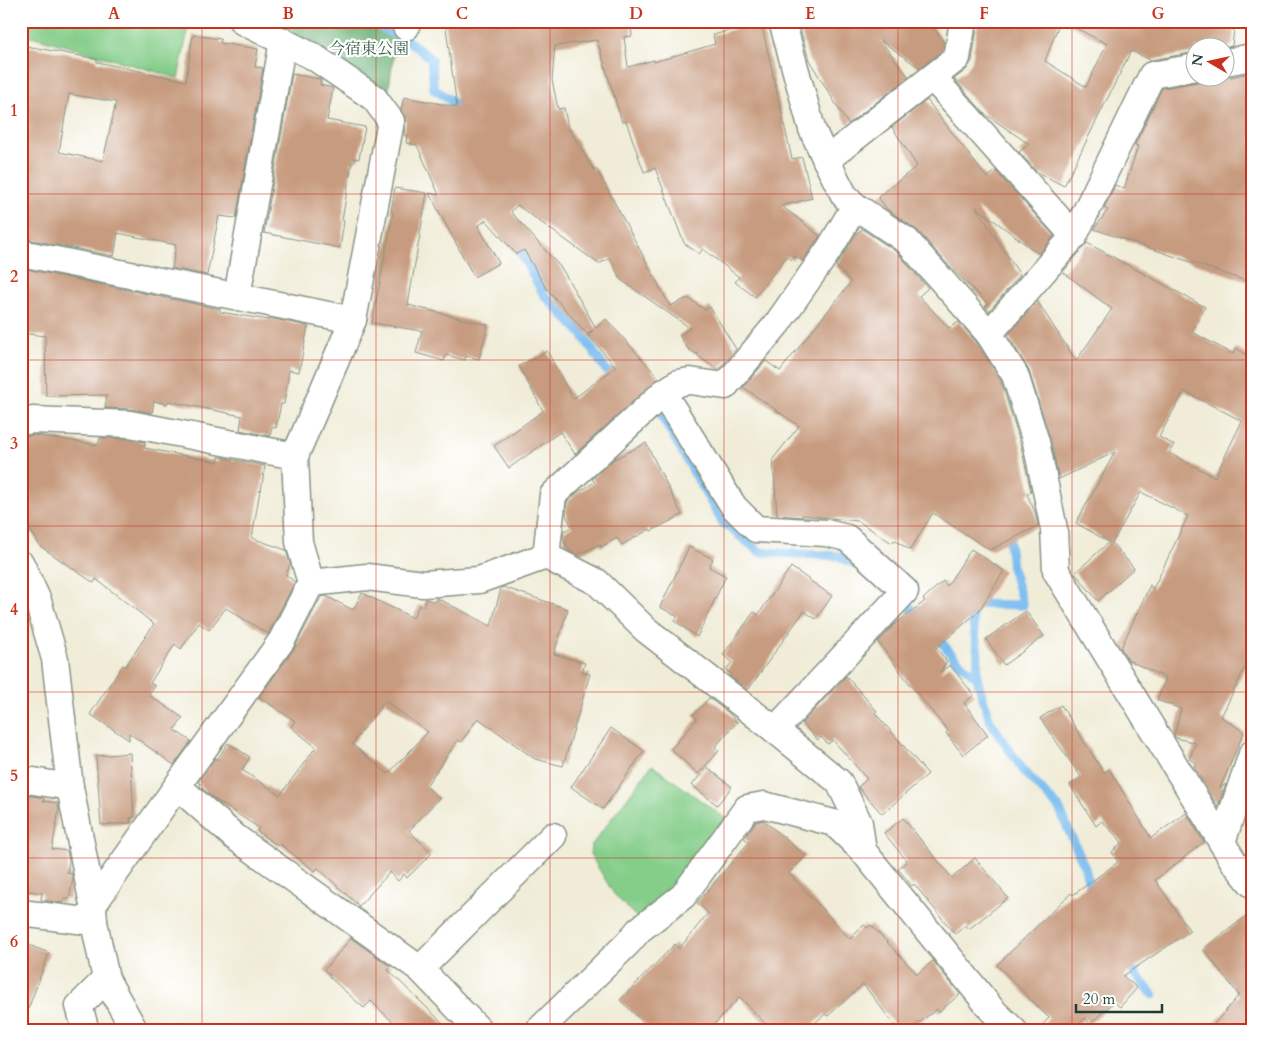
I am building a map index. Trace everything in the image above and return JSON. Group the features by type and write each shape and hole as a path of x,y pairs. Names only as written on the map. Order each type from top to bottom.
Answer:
{"street":[{"path":"93,913 177,786 282,640 311,582 300,542 295,456 353,320 391,121 374,98 314,57 242,21"},
{"path":"782,21 812,129 844,194 855,206 907,241 989,334 1015,376 1036,442 1054,529 1056,571 1234,862 1252,884"},
{"path":"826,160 957,58 963,21"},
{"path":"237,296 283,41"},
{"path":"1236,60 1252,57"},
{"path":"989,334 1074,236 1152,76 1186,70"},
{"path":"933,78 1074,236"},
{"path":"546,556 554,495 663,393 678,383 690,380 725,386 776,324 830,248 855,206"},
{"path":"21,253 353,320"},
{"path":"663,393 734,507 756,529 826,533 847,538 905,591 776,730"},
{"path":"21,422 32,420 130,424 295,456"},
{"path":"311,582 367,577 423,584 479,580 546,556 597,582 645,629 776,730 839,782 859,823 863,850"},
{"path":"21,564 30,600 55,659 70,787 106,979 135,1031"},
{"path":"1222,842 1252,754"},
{"path":"21,779 70,787"},
{"path":"177,786 235,837 420,969 478,1030"},
{"path":"538,1031 639,930 683,896 747,808 764,805 834,823 863,850 993,1011 1014,1031"},
{"path":"420,969 554,836"},
{"path":"21,913 93,913"},
{"path":"86,1031 79,1006 106,979"}],"green space":[{"path":"24,21 190,21 178,78 21,33"},
{"name":"今宿東公園","path":"260,21 399,21 387,101 342,60"},
{"path":"652,765 729,821 681,890 638,919 614,894 590,854 591,846"}],"building":[{"path":"445,21 631,21 632,36 624,37 628,67 654,60 654,62 715,44 713,35 761,22 792,159 802,157 812,198 782,206 820,236 802,261 795,256 792,260 787,256 755,297 735,282 739,277 703,249 699,254 684,243 655,168 644,172 626,121 622,122 597,40 555,46 552,80 558,109 564,108 568,127 594,170 596,168 670,306 688,298 705,310 710,307 736,349 718,370 698,356 698,353 696,354 688,349 679,335 690,328 621,280 610,258 599,264 517,205 511,212 562,269 596,328 606,319 659,378 575,454 560,432 509,468 494,446 543,411 519,366 547,351 573,399 616,367 588,335 593,330 587,334 546,288 524,250 516,254 486,220 478,226 499,263 474,277 429,193 439,195 417,145 406,143 407,136 404,135 406,118 401,110 404,97 457,107"},
{"path":"798,21 929,21 944,42 943,50 920,68 880,40 909,77 848,124 809,60"},
{"path":"978,21 1060,21 1045,61 1086,87 1107,44 1062,21 1235,21 1233,38 1186,38 1186,54 1151,60 1131,51 1064,186 1037,172 1019,152 1029,144 985,114 954,79 966,70 972,61"},
{"path":"193,35 221,39 220,43 258,49 255,67 263,68 236,218 219,216 207,275 172,268 176,245 118,233 114,256 21,238 21,74 26,46 97,59 97,62 186,81","holes":["69,94 116,102 103,161 59,152"]},
{"path":"1250,73 1247,90 1252,91 1252,283 1094,229 1108,210 1104,208 1115,185 1124,189 1138,146 1135,145 1162,88 1186,84 1186,88 1236,88 1236,76"},
{"path":"292,74 319,79 321,80 320,85 333,88 327,120 365,127 359,159 355,158 354,163 352,162 342,220 344,221 340,248 264,233"},
{"path":"927,100 987,178 996,171 1054,236 1039,254 976,207 1020,275 989,311 985,306 988,304 950,267 918,231 887,209 878,197 917,166 892,127"},
{"path":"395,188 427,193 408,305 488,325 479,359 466,356 465,360 446,355 444,361 416,353 422,331 372,323 393,213 391,212"},
{"path":"862,229 897,252 928,288 919,296 949,328 959,322 977,343 1001,381 1021,446 1031,492 1027,494 1035,512 1038,526 990,550 933,513 910,550 894,540 892,543 858,521 802,515 802,517 777,515 773,459 799,426 743,387 766,361 780,371 851,282 836,266 856,234"},
{"path":"1087,243 1205,307 1192,332 1233,354 1236,348 1252,358 1252,653 1221,717 1244,732 1220,788 1226,784 1218,807 1194,767 1196,763 1189,759 1196,743 1176,738 1174,735 1181,709 1157,700 1166,678 1128,660 1121,648 1150,585 1153,589 1188,516 1141,492 1112,543 1134,568 1098,601 1075,573 1109,542 1076,523 1115,452 1059,479 1050,438 1029,371 1008,335 1037,301 1076,361 1112,309 1063,272","holes":["1184,391 1242,421 1215,477 1169,453 1174,445 1159,437"]},
{"path":"21,268 220,309 220,312 269,320 269,318 308,326 299,372 289,370 284,404 281,404 276,428 272,427 270,436 240,430 242,416 168,401 167,404 154,401 152,413 131,409 105,408 107,395 46,396 45,336 21,333"},
{"path":"34,435 98,445 100,438 128,439 145,442 144,448 218,462 219,457 265,466 252,538 286,550 290,564 286,575 295,582 268,634 226,608 209,630 199,623 181,649 175,644 150,683 155,686 149,695 183,718 174,730 191,741 174,765 129,733 129,740 90,714 123,665 125,667 154,624 96,579 94,583 40,546 26,523 29,521 21,508 21,447 23,437"},
{"path":"646,443 682,515 651,531 650,529 622,545 617,538 601,547 600,544 577,555 570,551 563,538 564,531 572,527 566,515 567,502 577,493 595,482 592,479 614,459"},
{"path":"689,547 713,559 709,567 726,576 697,637 675,621 677,616 660,607"},
{"path":"971,549 1004,571 978,612 936,648 947,661 940,672 950,665 974,695 964,703 988,735 963,755 946,733 948,731 878,642 894,625 925,601 923,599 943,581 947,586"},
{"path":"791,567 832,596 816,619 804,611 748,690 729,676 731,674 726,670 732,662 723,655 754,612 758,615"},
{"path":"503,587 568,609 554,654 585,663 582,672 590,674 563,766 535,759 478,718 461,742 458,740 426,786 439,798 409,831 432,853 407,878 404,874 398,881 390,872 359,906 318,868 315,871 280,844 278,846 257,831 259,828 213,798 200,786 201,784 198,782 215,758 217,760 228,743 250,757 242,770 280,795 316,747 291,727 295,721 259,697 294,649 321,597 326,596 353,610 362,593 413,618 419,605 423,606 426,599 435,602 437,598 491,626 501,588","holes":["385,701 428,732 388,774 352,744"]},
{"path":"1026,611 1044,636 1004,665 986,639"},
{"path":"846,676 877,711 875,713 928,774 882,814 858,787 867,779 833,740 828,744 821,737 818,740 802,723"},
{"path":"709,698 730,714 737,722 715,747 719,751 698,774 671,749 697,719 693,715"},
{"path":"1061,705 1104,773 1109,769 1151,838 1186,813 1204,842 1155,880 1190,931 1123,976 1137,988 1120,1007 1114,1002 1090,1024 1085,1018 1072,1031 1036,1031 1049,1018 997,965 1071,893 1073,895 1118,862 1112,852 1122,842 1102,821 1096,826 1070,785 1081,777 1040,718"},
{"path":"611,728 644,751 603,809 571,787"},
{"path":"130,753 134,817 130,818 131,823 101,825 96,756"},
{"path":"707,767 732,787 717,805 692,785"},
{"path":"21,794 44,798 43,801 58,803 59,809 52,849 67,851 69,861 67,873 72,874 73,879 69,899 64,898 63,903 41,900 42,893 21,890"},
{"path":"903,818 952,878 975,858 1008,898 969,929 966,925 955,934 914,884 912,886 898,869 907,861 884,833"},
{"path":"763,820 806,856 789,873 850,939 864,925 867,928 871,925 917,974 933,961 960,994 939,1012 937,1009 908,1031 899,1031 863,984 828,1016 825,1014 806,1031 772,1031 740,997 708,1031 652,1031 620,1000 675,944 679,949 708,913 697,903 749,842 744,838 756,822"},
{"path":"1252,912 1252,1031 1208,1031 1239,995 1203,949"},
{"path":"351,938 391,967 388,970 451,1031 402,1031 371,1001 364,1008 328,976 330,975 324,970"},
{"path":"21,942 49,953 24,1020 21,1019"}],"waterway":[{"path":"367,21 410,42 431,59 434,89 457,105 464,114"},
{"path":"515,243 544,295 581,333 606,370 617,379"},
{"path":"630,388 659,411 722,522 760,552 839,556 867,571"},
{"path":"977,678 978,654 970,604 1023,605 1012,568 1008,530"},
{"path":"901,598 922,619"},
{"path":"935,635 956,659 977,678 990,721 1023,770 1059,808 1085,868 1092,895"},
{"path":"1125,961 1153,995"}]}
